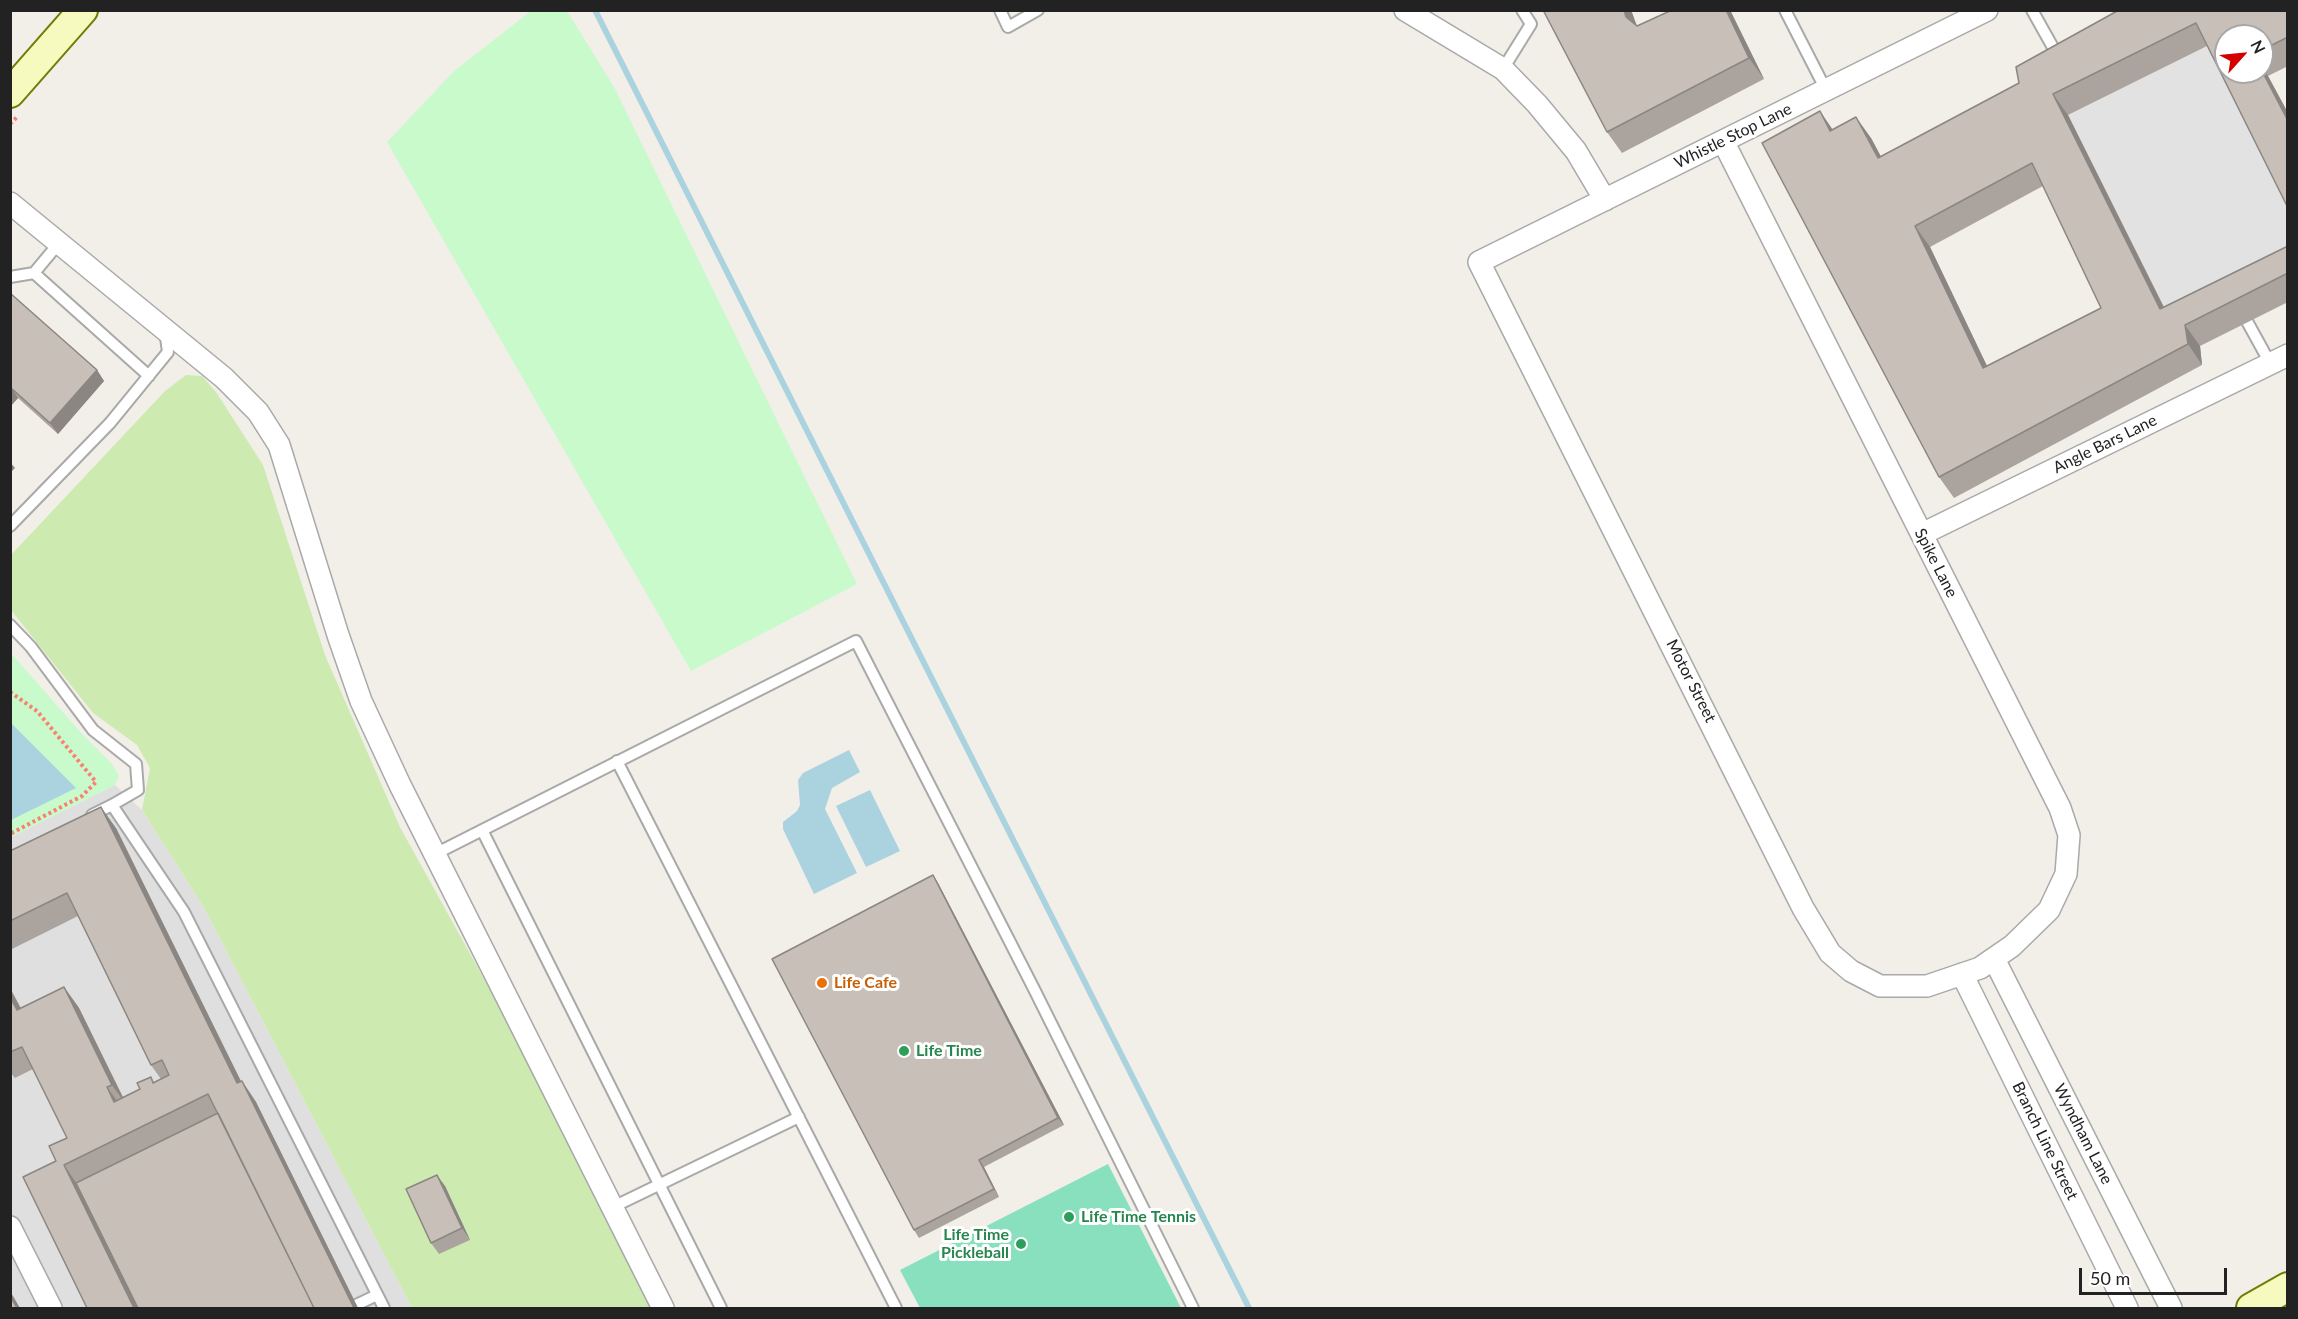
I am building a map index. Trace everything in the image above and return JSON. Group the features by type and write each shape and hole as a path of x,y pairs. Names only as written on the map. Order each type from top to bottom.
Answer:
{"main road":[{"path":"10,93 83,10"}],"street":[{"path":"1405,10 1503,69 1537,104 1575,151 1605,200"},
{"name":"Whistle Stop Lane","path":"1479,262 1987,10"},
{"name":"Spike Lane","path":"1723,141 2060,808 2069,836 2066,874 2049,910 2012,946 1979,967"},
{"path":"10,203 224,378 258,412 279,445 361,701 435,854 663,1308"},
{"name":"Motor Street","path":"1479,262 1803,908 1830,954 1851,971 1880,986 1927,986 1979,967"},
{"name":"Angle Bars Lane","path":"1922,534 2279,359"},
{"name":"Branch Line Street","path":"1979,967 2127,1308"},
{"name":"Wyndham Lane","path":"1979,967 2171,1308"},
{"path":"10,1227 51,1308"}],"lane":[{"path":"1000,10 1008,27 1038,10"},
{"path":"1503,69 1531,24 1522,10"},
{"path":"1785,10 1826,90"},
{"path":"2032,10 2062,64"},
{"path":"10,277 34,273 59,243"},
{"path":"34,273 149,376"},
{"path":"2243,314 2279,359"},
{"path":"10,526 110,423 168,352 165,330"},
{"path":"10,625 31,646 93,730 136,764 138,790 112,806 82,820"},
{"path":"435,854 856,641 1050,1020 1193,1308"},
{"path":"617,761 896,1308"},
{"path":"112,806 184,912 384,1308"},
{"path":"482,830 722,1308"},
{"path":"613,1207 799,1117"},
{"path":"356,1305 377,1295"}],"path":[{"path":"10,692 38,711 96,782 82,796 10,834"}],"shaded area":[{"path":"2211,44 2214,50 2214,84 2231,84 2287,199 2287,274 2175,330 2068,115"},
{"path":"115,785 142,810 203,906 412,1308 11,1308 11,837"}],"green space":[{"path":"531,11 567,11 614,87 857,584 691,671 387,142 454,71"},
{"path":"186,375 202,376 216,392 263,465 325,655 400,827 666,1308 412,1308 203,906 142,810 150,768 137,745 93,713 11,610 10,556 165,391"},
{"path":"10,652 83,735 112,764 119,776 115,785 11,837"},
{"name":"Life Time Tennis","path":"1108,1164 1181,1308 920,1308 900,1270"}],"water":[{"path":"11,723 76,788 10,820"},
{"path":"849,750 860,772 832,788 825,809 857,873 814,894 783,829 783,822 797,811 800,805 798,780 803,773"},
{"path":"870,790 900,851 866,867 836,806"}],"building":[{"path":"1543,10 1624,10 1626,17 1637,26 1672,10 1726,10 1749,58 1607,132"},
{"path":"2119,10 2288,10 2288,37 2274,44 2274,24 2214,24 2214,59 2196,23 2053,94 2160,309 2288,246 2288,273 2185,325 2188,344 1939,477 1762,143 1820,111 1830,131 1856,117 1878,158 2019,83 2016,67","holes":["2032,163 2101,308 1983,368 1915,226"]},
{"path":"2226,84 2269,84 2288,121 2288,208"},
{"path":"10,293 97,370 50,423 10,387"},
{"path":"101,807 237,1083 242,1081 354,1308 314,1308 208,1094 64,1165 134,1308 87,1308 23,1177 56,1161 49,1146 67,1138 22,1047 10,1052 10,997 17,1010 64,987 112,1085 107,1087 114,1102 140,1089 137,1083 151,1077 153,1083 169,1075 162,1060 151,1065 67,893 10,921 10,851"},
{"path":"933,875 1058,1118 979,1160 994,1189 914,1230 772,959"},
{"path":"218,1113 314,1308 138,1308 76,1183"},
{"path":"437,1175 462,1228 431,1243 406,1189"},
{"path":"10,1296 17,1308 10,1308"}],"waterway":[{"path":"595,10 1249,1308"}],"place":[{"name":"Life Cafe","path":"822,983"},
{"name":"Life Time","path":"904,1051"},
{"name":"Life Time Tennis","path":"1069,1217"},
{"name":"Life Time Pickleball","path":"1021,1244"}]}
